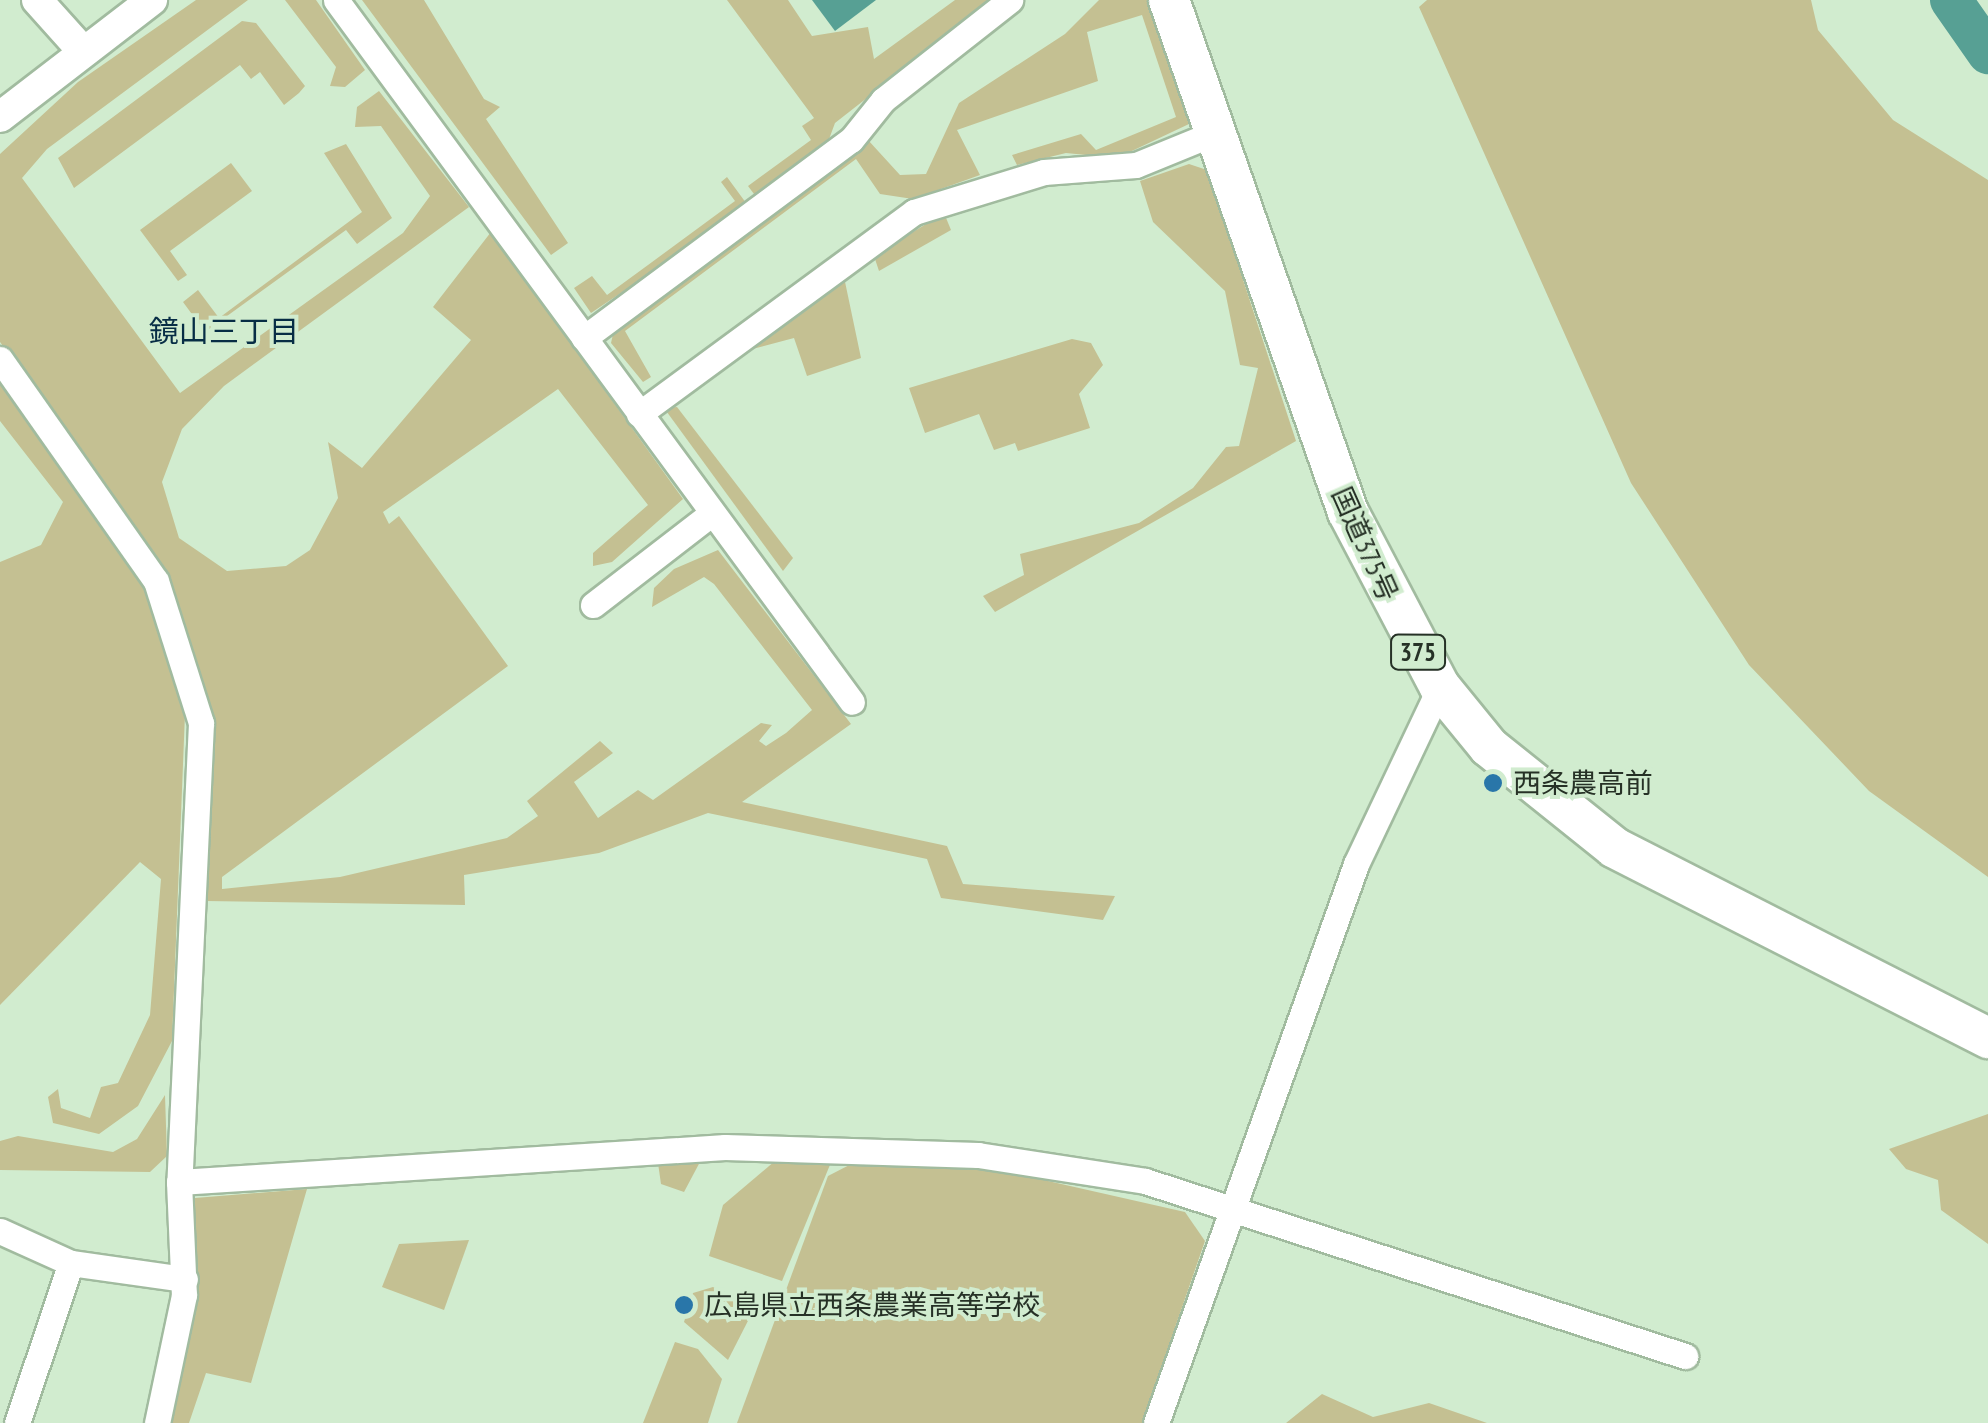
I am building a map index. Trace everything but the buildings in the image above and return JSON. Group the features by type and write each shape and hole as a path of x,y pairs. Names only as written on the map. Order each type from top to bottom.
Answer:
{"highway":[{"name":"国道375号","path":"1169,0 1212,134 1348,512 1440,687 1489,747 1614,848 1988,1038"}],"street":[{"path":"36,0 80,48"},
{"path":"0,117 80,48 152,0"},
{"path":"336,0 852,702"},
{"path":"584,338 851,140 883,100 1010,0"},
{"path":"639,414 914,212 1044,172 1136,164 1212,134"},
{"path":"0,358 136,545 173,618 198,708 201,825 179,1182 185,1279 157,1423"},
{"path":"593,605 712,513"},
{"path":"1156,1423 1356,864 1440,687"},
{"path":"179,1182 847,1145 1127,1178 1234,1207 1685,1356"},
{"path":"0,1231 70,1263 185,1279"},
{"path":"17,1423 70,1263"}],"shaded area":[{"path":"196,0 248,0 47,149 22,178 180,393 403,233 430,196 381,126 355,127 357,107 379,91 469,207 224,386 182,429 162,482 179,538 227,571 286,566 310,550 338,498 328,442 362,468 471,340 433,307 491,232 683,499 612,562 593,566 593,553 648,505 558,389 383,512 389,524 399,516 508,666 222,877 222,889 340,877 507,838 538,816 527,801 600,741 613,753 574,782 598,818 638,790 653,800 761,723 772,725 759,741 766,746 786,733 812,710 714,584 704,577 652,607 654,588 674,569 718,550 851,724 742,802 947,846 963,884 1115,896 1103,920 941,898 927,859 708,813 599,853 464,875 465,905 206,901 212,723 179,605 143,538 0,342 0,154 78,82"},
{"path":"285,0 316,0 365,70 345,87 330,86 336,67"},
{"path":"362,0 424,0 484,99 500,107 486,119 568,243 551,255"},
{"path":"727,0 788,0 812,36 868,27 874,59 955,0 992,0 835,123 825,150 757,198 748,186 811,140 802,126 814,118"},
{"path":"1099,0 1152,0 1189,124 1117,158 1066,153 1017,165 1012,155 1081,134 1096,150 1176,117 1142,15 1087,32 1098,81 957,130 980,175 913,199 880,194 856,159 625,331 651,377 643,382 611,343 616,321 868,140 900,175 926,174 959,103 1065,34"},
{"path":"1427,0 1811,0 1818,30 1893,120 1988,180 1988,877 1869,791 1749,665 1631,483 1419,7"},
{"path":"242,21 256,23 305,86 299,93 284,105 260,72 251,79 240,65 74,188 58,158"},
{"path":"346,144 392,218 357,244 346,230 205,332 183,302 198,290 219,318 362,212 324,153"},
{"path":"231,163 252,191 170,251 187,275 178,281 140,230"},
{"path":"1189,164 1207,170 1296,441 995,612 983,596 1024,575 1020,554 1139,523 1193,488 1226,447 1239,446 1258,368 1240,365 1225,291 1153,222 1140,181"},
{"path":"727,177 749,207 591,313 574,288 592,276 607,295 735,201 721,182"},
{"path":"944,213 951,230 879,271 874,256"},
{"path":"844,277 861,358 807,376 794,338 745,351"},
{"path":"1072,339 1091,343 1103,365 1079,394 1090,428 1018,451 1015,443 994,450 979,414 925,433 909,388"},
{"path":"0,379 145,584 185,714 172,1041 138,1106 99,1134 53,1123 48,1097 58,1089 61,1108 90,1118 101,1087 118,1083 150,1015 161,879 140,862 0,1005 0,562 41,545 63,502 0,421"},
{"path":"677,407 793,558 783,571 664,408"},
{"path":"165,1095 167,1156 150,1172 0,1170 0,1141 18,1136 113,1152 137,1139"},
{"path":"1988,1114 1988,1244 1941,1210 1938,1180 1906,1169 1889,1149"},
{"path":"861,1159 1004,1171 1185,1212 1205,1241 1142,1423 737,1423 828,1176"},
{"path":"701,1160 684,1192 661,1184 658,1163"},
{"path":"832,1160 782,1281 709,1256 723,1205 775,1161"},
{"path":"307,1189 251,1383 206,1373 189,1423 166,1423 181,1369 195,1198"},
{"path":"469,1240 444,1310 382,1287 399,1244"},
{"path":"713,1287 747,1301 752,1313 728,1360 684,1322 693,1293"},
{"path":"675,1342 698,1349 722,1379 708,1423 643,1423"},
{"path":"1322,1394 1373,1417 1429,1403 1487,1423 1286,1423"}],"water":[{"path":"812,0 876,0 835,31"}],"waterway":[{"path":"1951,0 1988,53"}],"place":[{"name":"西条農高前","path":"1493,783"},
{"name":"広島県立西条農業高等学校","path":"684,1305"}],"district":[{"name":"鏡山三丁目","path":"224,331"}]}
